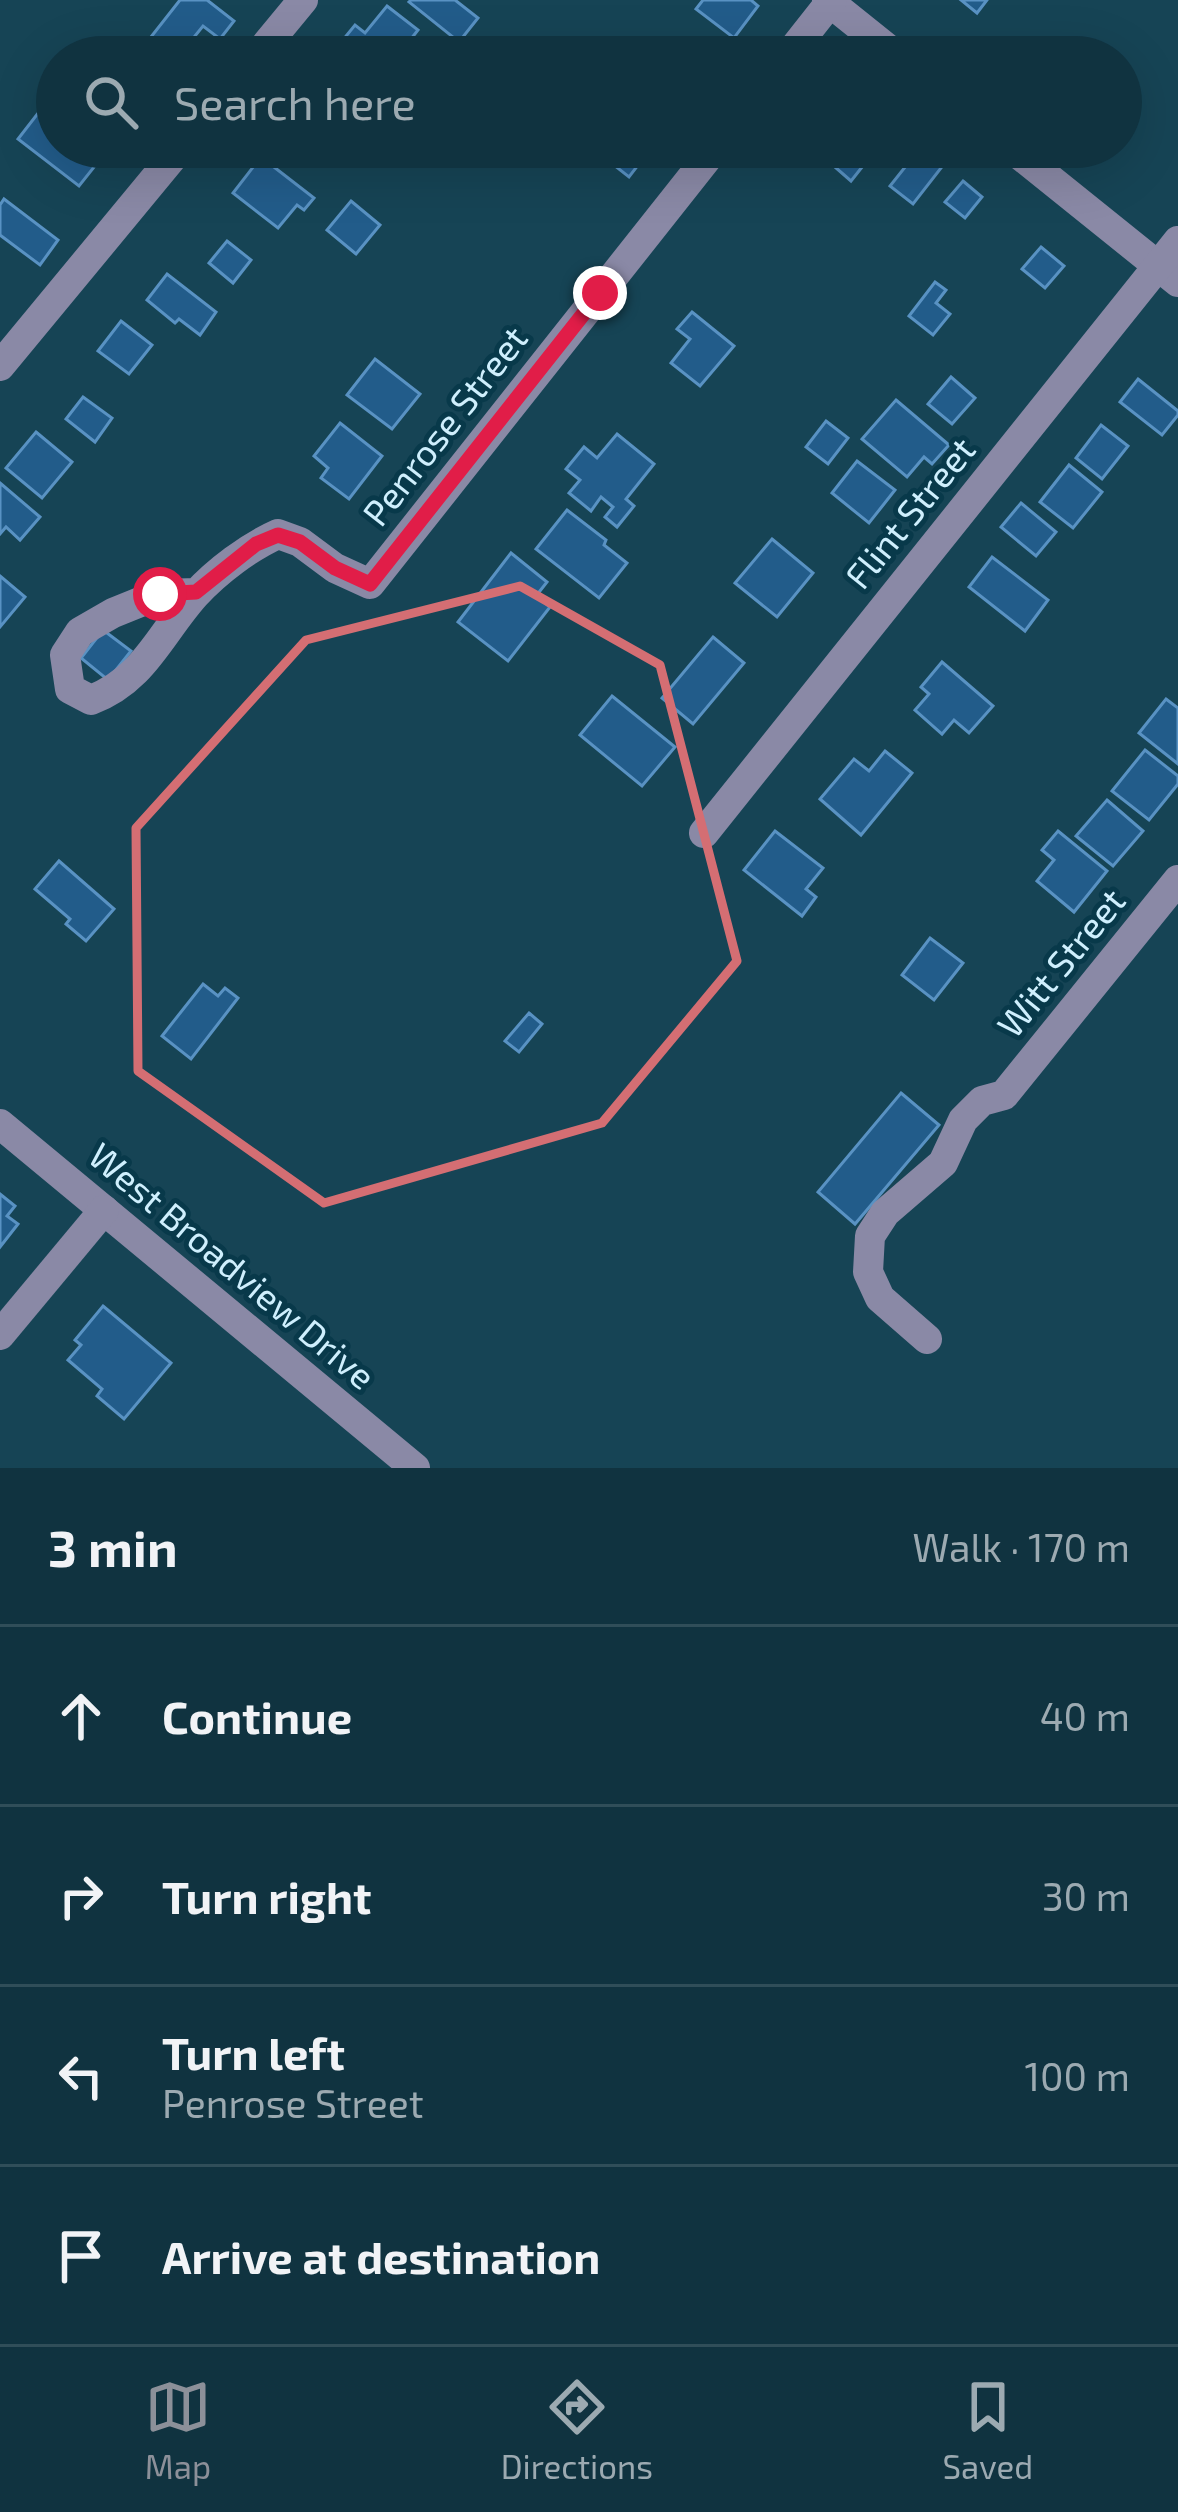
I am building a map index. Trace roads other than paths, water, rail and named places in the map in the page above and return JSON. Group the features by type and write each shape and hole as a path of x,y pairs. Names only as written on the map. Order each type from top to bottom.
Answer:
{"street":[{"path":"273,36 303,0"},
{"path":"803,36 830,1 872,36"},
{"path":"0,366 164,168"},
{"name":"Penrose Street","path":"196,592 256,544 278,535 300,542 335,568 370,584 699,168"},
{"path":"1036,168 1168,274"},
{"name":"Flint Street","path":"704,833 1168,274 1178,241"},
{"name":"Witt Street","path":"927,1339 880,1298 868,1272 870,1236 885,1213 943,1163 963,1120 982,1101 1004,1095 1178,880"},
{"name":"West Broadview Drive","path":"0,1124 415,1468"},
{"path":"0,1335 104,1210"}]}
